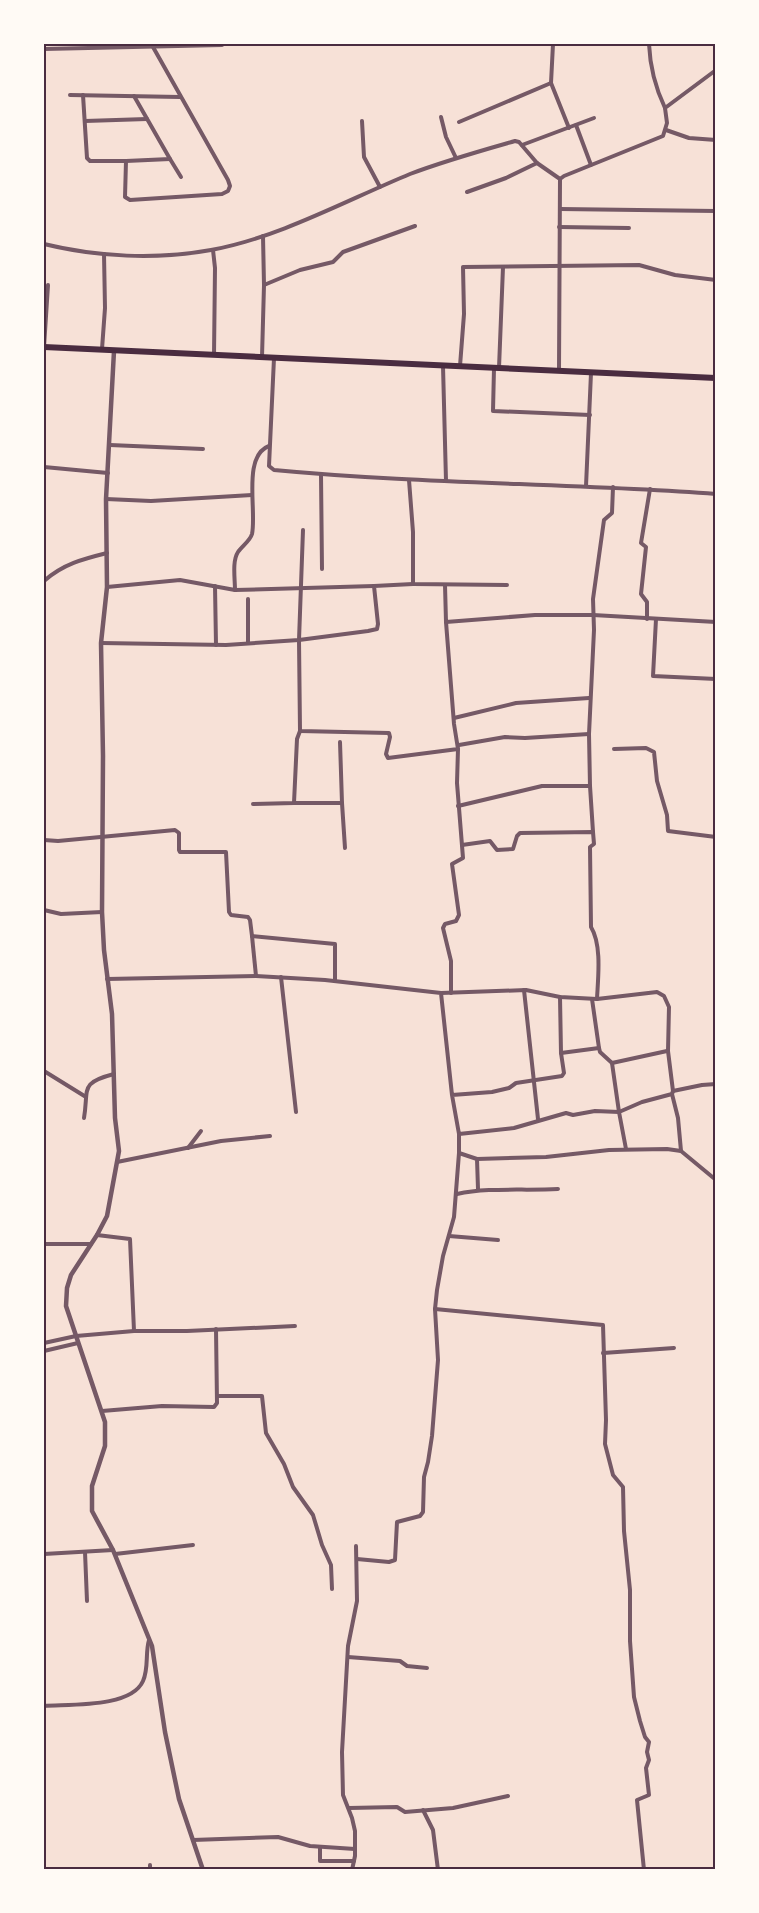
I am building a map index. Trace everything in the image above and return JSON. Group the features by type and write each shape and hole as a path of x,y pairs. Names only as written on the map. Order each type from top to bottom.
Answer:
{"main road":[{"path":"44,346 716,378"}],"street":[{"path":"553,44 551,83 569,128"},
{"path":"560,179 658,139 666,130 668,123 665,108 654,82 649,44"},
{"path":"44,49 222,45"},
{"path":"126,160 125,196 130,200 222,194 228,191 230,186 153,47"},
{"path":"665,108 716,70"},
{"path":"459,122 551,83"},
{"path":"70,95 180,96"},
{"path":"83,95 88,160 170,159"},
{"path":"134,96 181,177"},
{"path":"441,117 446,137 456,158"},
{"path":"522,146 594,118"},
{"path":"85,121 147,119"},
{"path":"362,122 364,157 380,188"},
{"path":"576,124 591,165"},
{"path":"666,130 689,138 716,140"},
{"path":"44,244 104,254 157,256 213,250 267,235 456,158 514,141 519,142 537,164 560,179"},
{"path":"467,192 537,164"},
{"path":"560,179 560,371"},
{"path":"560,209 716,211"},
{"path":"268,284 300,270 333,262 344,252 415,226"},
{"path":"559,228 629,228"},
{"path":"267,235 266,447 269,466 272,469 409,480 613,487 716,494"},
{"path":"213,250 215,268 214,355"},
{"path":"102,350 105,308 104,254"},
{"path":"460,366 464,314 463,267 639,265 675,274 716,280"},
{"path":"503,267 493,411 590,415"},
{"path":"44,346 48,285"},
{"path":"114,351 106,499 107,587 101,643 102,912 112,1022 115,1118 119,1139 117,1162 106,1216 97,1235 71,1275 67,1288 66,1306 105,1422 105,1446 92,1486 92,1511 114,1552 152,1646 179,1799 203,1869"},
{"path":"443,366 446,481"},
{"path":"586,486 591,373"},
{"path":"110,445 202,449"},
{"path":"235,590 236,557 252,533 252,495 257,457 266,447"},
{"path":"44,467 109,473"},
{"path":"321,474 322,569"},
{"path":"409,480 413,532 413,584"},
{"path":"613,487 612,513 604,520 594,580 589,734 594,843 590,847 591,927 596,938 599,970 594,999 599,1048 600,1052 612,1063 626,1149"},
{"path":"647,619 647,602 641,594 646,547 641,543 650,489"},
{"path":"106,499 151,501 252,495"},
{"path":"294,803 297,740 300,731 299,640 303,530"},
{"path":"44,581 71,562 108,552"},
{"path":"107,587 180,580 235,590 301,586 507,585"},
{"path":"446,585 446,622 458,747 458,806 463,859 452,864 459,915 456,921 443,926 451,961 451,993"},
{"path":"215,586 216,645"},
{"path":"101,643 216,645 299,640 377,628 374,586"},
{"path":"248,599 248,643"},
{"path":"446,622 512,615 593,615 716,622"},
{"path":"656,620 653,676 716,679"},
{"path":"454,718 516,703 590,698"},
{"path":"300,731 389,733 386,754 388,758 505,737 589,734"},
{"path":"340,742 345,848"},
{"path":"614,749 646,748 654,752 657,781 667,815 668,831 716,837"},
{"path":"458,806 542,786 590,786"},
{"path":"253,804 342,803"},
{"path":"44,840 58,841 175,830 179,833 180,852 226,852 229,912 231,915 248,917 250,920 256,976"},
{"path":"462,845 490,842 497,850 513,849 517,836 520,834 593,832"},
{"path":"44,910 102,912"},
{"path":"252,936 335,944 335,981"},
{"path":"107,980 256,976 335,981 441,993 524,990 560,997 594,999 657,992 664,996 669,1007 668,1051 681,1151"},
{"path":"281,977 296,1112"},
{"path":"524,990 538,1119"},
{"path":"357,1559 389,1562 395,1560 397,1522 420,1516 423,1512 424,1477 432,1436 438,1360 435,1308 442,1256 449,1236 457,1194 459,1153 459,1134 452,1095 441,993"},
{"path":"452,1095 492,1092 509,1088 516,1083 563,1076 560,997"},
{"path":"561,1053 599,1048"},
{"path":"612,1063 668,1051"},
{"path":"44,1071 86,1097"},
{"path":"84,1118 89,1085 95,1080 114,1074"},
{"path":"459,1134 514,1128 538,1119 566,1113 573,1115 619,1112 672,1093 702,1085 716,1084"},
{"path":"188,1148 201,1131"},
{"path":"117,1162 221,1141 270,1136"},
{"path":"459,1153 477,1159 626,1149 681,1151 716,1180"},
{"path":"477,1159 478,1189"},
{"path":"457,1194 478,1189 510,1191 558,1189"},
{"path":"97,1235 130,1239 134,1331"},
{"path":"449,1236 498,1240"},
{"path":"44,1244 91,1244"},
{"path":"435,1308 603,1325 605,1444 613,1475 622,1487 630,1590 630,1641 634,1697 649,1743 647,1750 649,1760 646,1768 649,1795 637,1800 644,1869"},
{"path":"44,1343 76,1336 134,1331 295,1326"},
{"path":"102,1411 162,1406 214,1407 218,1396 216,1329"},
{"path":"44,1351 78,1343"},
{"path":"603,1353 675,1348"},
{"path":"218,1396 262,1396 266,1433 284,1464 293,1487 313,1515 331,1565 332,1589"},
{"path":"44,1554 114,1552 193,1545"},
{"path":"352,1869 355,1831 344,1795 342,1752 348,1657 357,1601 356,1546"},
{"path":"87,1601 88,1552"},
{"path":"44,1706 92,1703 130,1696 143,1682 148,1664 149,1640"},
{"path":"348,1657 400,1661 407,1666 427,1668"},
{"path":"349,1808 397,1807 402,1812 453,1808 508,1796"},
{"path":"423,1810 433,1830 438,1869"},
{"path":"192,1840 278,1837 320,1847 355,1849"},
{"path":"320,1847 320,1861 354,1861"}]}
